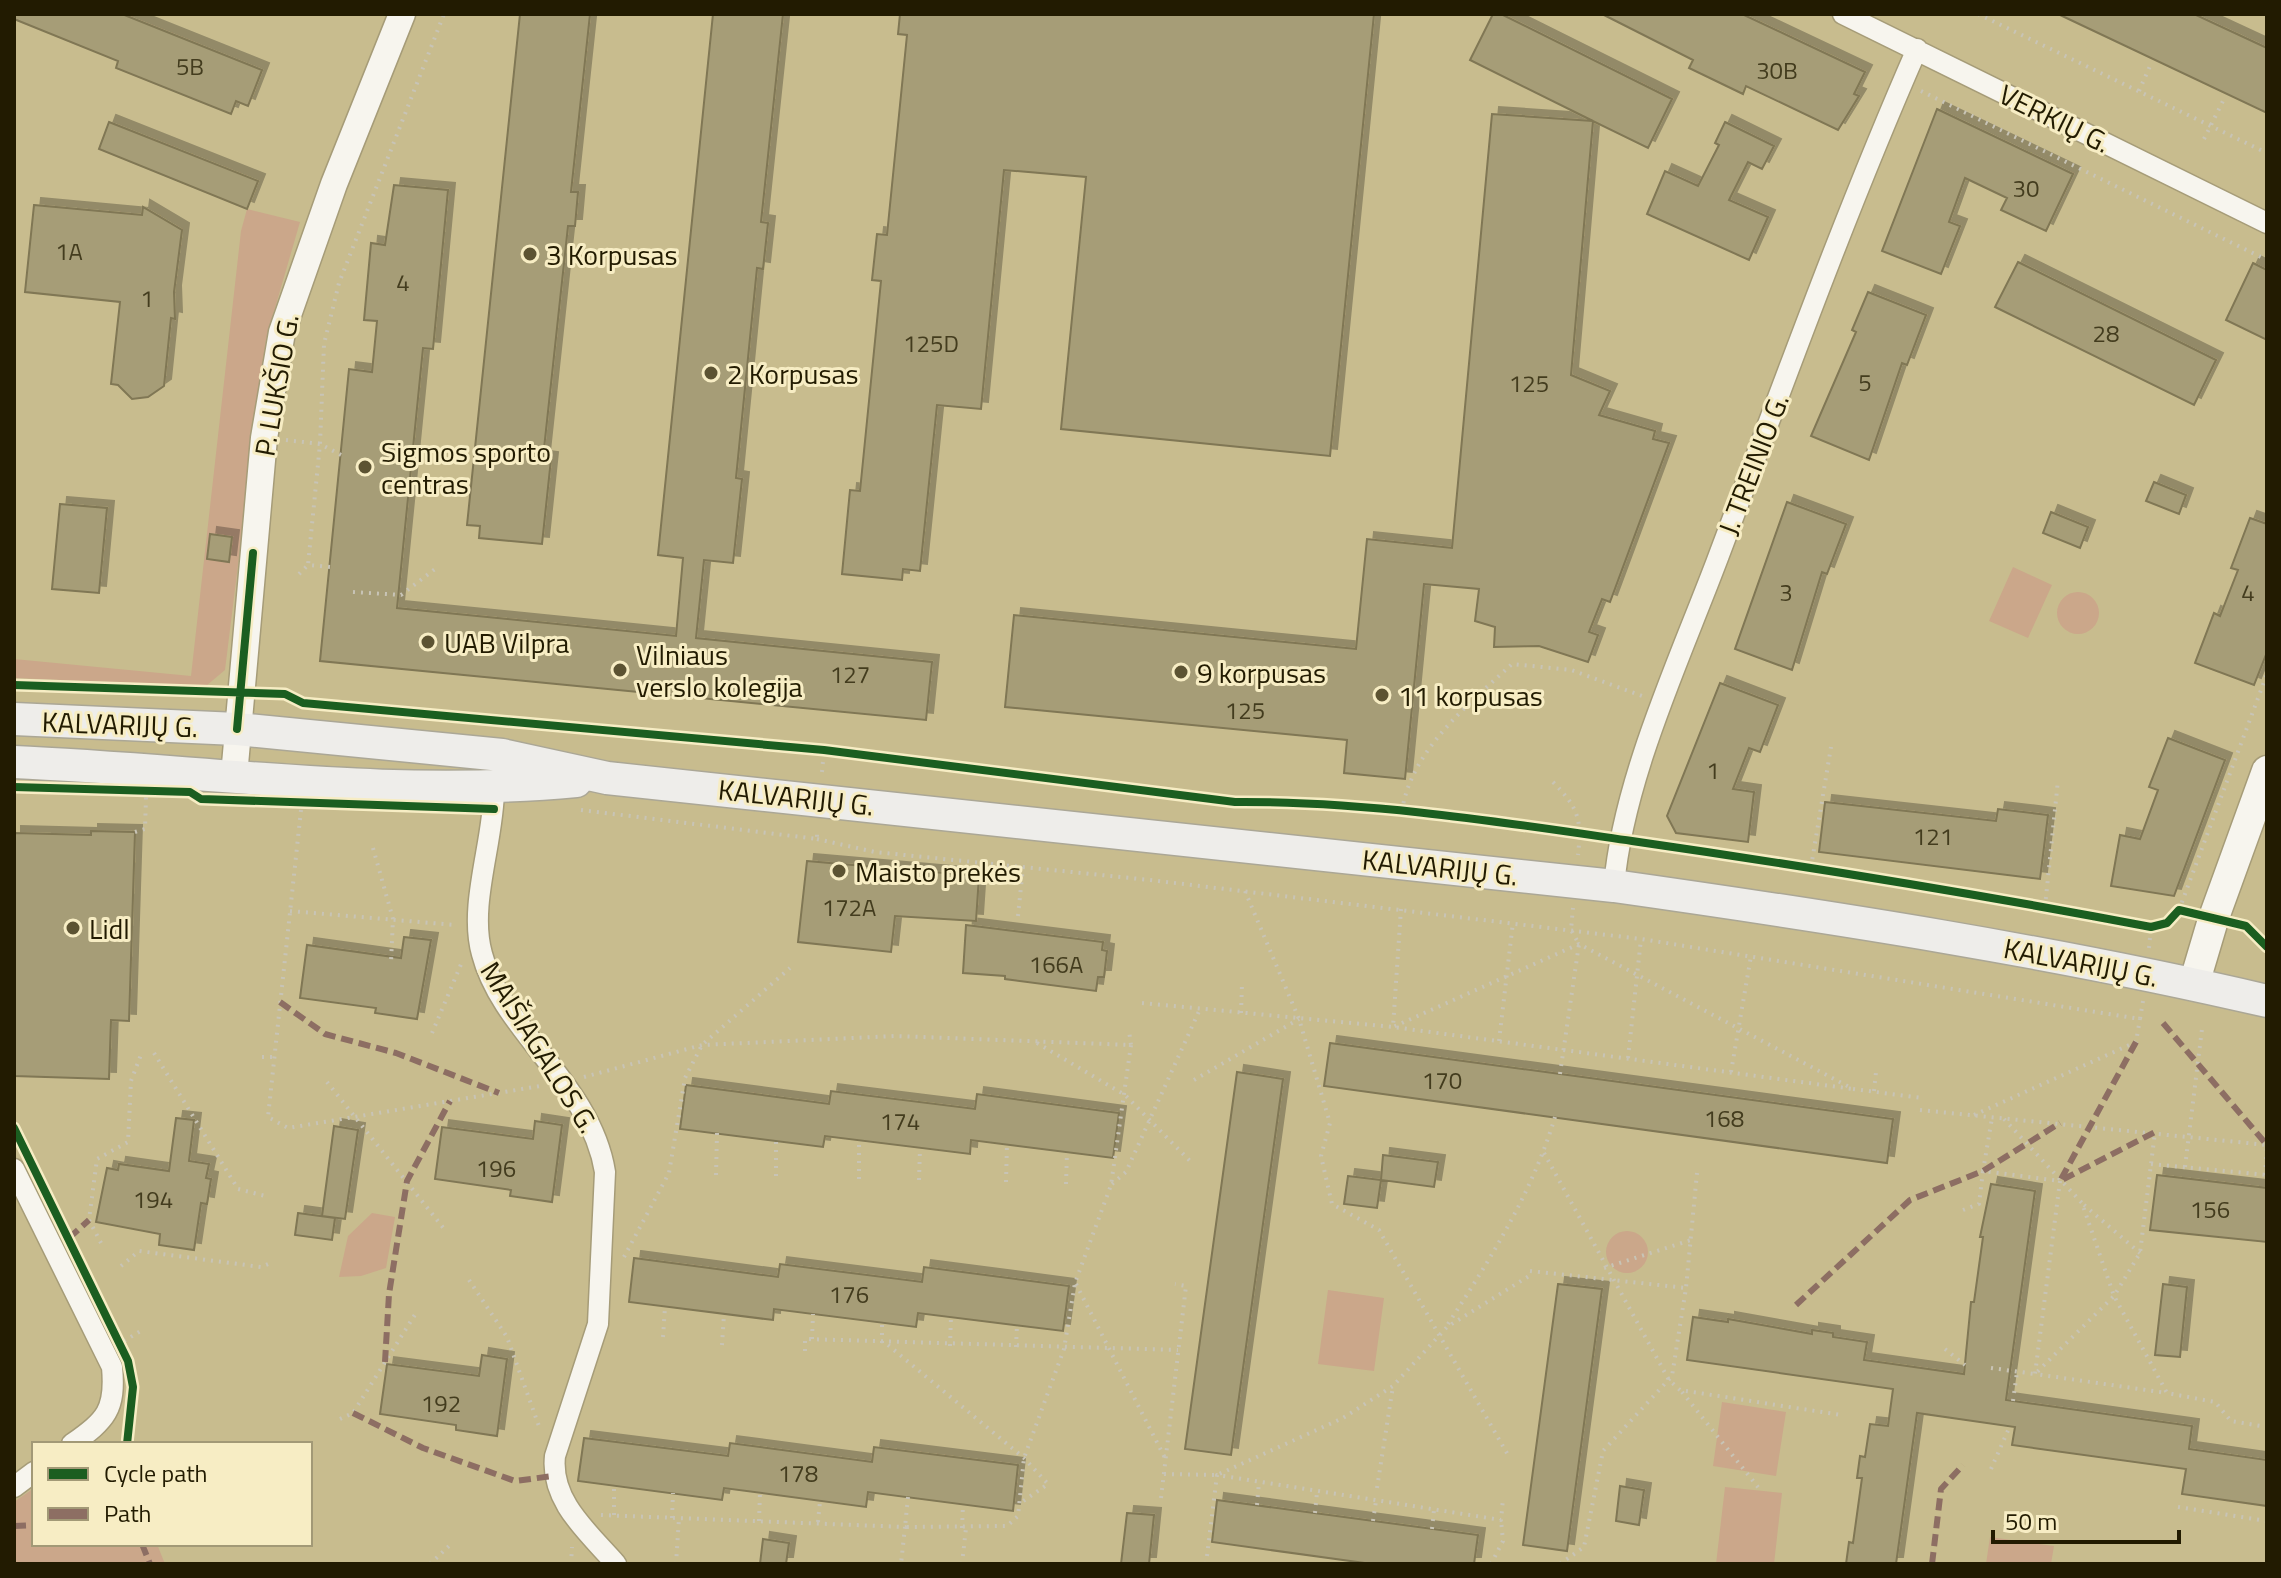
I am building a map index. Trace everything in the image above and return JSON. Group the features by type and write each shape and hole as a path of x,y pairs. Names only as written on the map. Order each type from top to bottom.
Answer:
{"main road":[{"name":"KALVARIJŲ G.","path":"14,719 237,729 502,755 607,778 1614,886 1782,910 2147,974 2267,1001"},
{"name":"KALVARIJŲ G.","path":"14,762 371,787 494,789 607,778"},
{"path":"2194,984 2213,920 2267,771"}],"street":[{"name":"P. LUKŠIO G.","path":"234,776 264,438 282,332 295,290 402,14"},
{"name":"VERKIŲ G.","path":"1843,14 2267,223"},
{"name":"J. TREINIO G.","path":"1614,886 1618,839 1663,704 1860,179 1917,49"},
{"name":"MAIŠIAGALOS G.","path":"494,789 492,832 477,927 486,971 565,1083 597,1137 605,1172 598,1324 555,1456 553,1476 559,1495 616,1564"},
{"path":"14,1169 112,1367 114,1390 110,1410 96,1427 75,1442"},
{"path":"14,1487 32,1474"}],"path":[{"path":"299,574 308,565 320,444 324,344 339,283 444,14"},
{"path":"1978,14 1988,16 2267,153"},
{"path":"2139,91 2150,66"},
{"path":"1902,82 2267,260"},
{"path":"2204,139 2224,99"},
{"path":"264,438 320,444 341,455"},
{"path":"412,452 447,454"},
{"path":"308,565 330,567"},
{"path":"353,592 401,595 435,569"},
{"path":"1402,811 1405,791 1422,759 1465,709 1512,664 1571,670 1618,687"},
{"path":"2179,910 2267,674"},
{"path":"1811,867 1831,747"},
{"path":"2045,907 2058,780"},
{"path":"1553,782 1576,805 1580,833"},
{"path":"135,832 145,829 146,791"},
{"path":"303,799 268,1117 288,1128 565,1083 702,1045 896,1036 1131,1045"},
{"path":"576,810 778,834"},
{"path":"817,839 875,852 1245,891 1641,939 2140,1019"},
{"path":"373,848 393,919 391,962"},
{"path":"1018,916 1023,867"},
{"path":"1245,891 1299,1019 1330,1123 1321,1156 1332,1204 1379,1230 1508,1455"},
{"path":"1393,1027 1401,909"},
{"path":"290,911 477,927 432,1033"},
{"path":"1499,1041 1513,922"},
{"path":"1972,1116 2136,1042 2151,927"},
{"path":"1571,930 1579,944 1853,1089"},
{"path":"1628,1058 1641,939"},
{"path":"1393,1027 1579,944"},
{"path":"1560,1074 1579,944"},
{"path":"1731,1072 1751,956"},
{"path":"620,1265 669,1173 685,1078 702,1045 790,968"},
{"path":"1241,1013 1242,984"},
{"path":"1142,1003 1393,1027 1922,1098"},
{"path":"1111,1185 1126,1172 1200,1009"},
{"path":"1194,1080 1299,1019"},
{"path":"2185,1167 2202,1029"},
{"path":"573,1514 905,1527 1007,1526 1018,1516 1024,1458 1064,1349 1075,1283 1111,1185 1131,1045 1129,1031"},
{"path":"1035,1041 1125,1095 1191,1162"},
{"path":"101,1243 89,1220 97,1159 128,1142 131,1081 142,1052"},
{"path":"154,1053 238,1189 269,1197"},
{"path":"262,1057 274,1057"},
{"path":"1874,1091 1876,1072"},
{"path":"327,1082 445,1230"},
{"path":"1920,1110 2267,1146 2266,1175 2151,1164"},
{"path":"1447,1327 1502,1241 1544,1153 1555,1117"},
{"path":"1963,1210 1979,1204 1992,1118"},
{"path":"2004,1119 2082,1203 2140,1253"},
{"path":"2035,1374 2114,1296 2140,1253 2155,1132"},
{"path":"716,1175 717,1133"},
{"path":"859,1140 859,1179"},
{"path":"776,1141 776,1176"},
{"path":"1006,1182 1007,1144"},
{"path":"919,1180 920,1148"},
{"path":"1066,1184 1067,1152"},
{"path":"1544,1153 1610,1280 1669,1380 1761,1491"},
{"path":"1983,1171 2060,1181"},
{"path":"1560,1564 1584,1547 1603,1451 1669,1380 1686,1288 1697,1173"},
{"path":"2035,1374 2060,1181"},
{"path":"2082,1203 2114,1296 2167,1393"},
{"path":"1604,1268 1691,1240"},
{"path":"121,1266 139,1251 261,1267 271,1263"},
{"path":"1217,1475 1343,1418 1393,1386 1447,1327 1530,1274 1686,1288"},
{"path":"469,1280 507,1337 540,1430 555,1456"},
{"path":"1075,1283 1166,1460"},
{"path":"1161,1498 1186,1286 1175,1284"},
{"path":"663,1337 665,1307"},
{"path":"340,1419 353,1413 416,1313"},
{"path":"722,1345 724,1314"},
{"path":"812,1340 813,1314"},
{"path":"950,1346 951,1317"},
{"path":"882,1323 884,1344 1024,1458 1048,1484 1019,1504"},
{"path":"1016,1347 1017,1325"},
{"path":"805,1351 805,1339 950,1346 1178,1350"},
{"path":"1945,1349 1965,1365"},
{"path":"1991,1368 2215,1402 2231,1421 2267,1427"},
{"path":"2013,1401 2017,1372"},
{"path":"1377,1488 1393,1386"},
{"path":"1680,1390 1841,1415"},
{"path":"1991,1469 2010,1426"},
{"path":"1164,1474 1217,1475 1501,1520"},
{"path":"1206,1564 1217,1475"},
{"path":"1257,1505 1259,1482"},
{"path":"614,1486 614,1516"},
{"path":"1315,1513 1317,1492"},
{"path":"673,1493 676,1564"},
{"path":"759,1521 760,1493"},
{"path":"901,1564 908,1497"},
{"path":"1491,1564 1503,1541 1503,1499"},
{"path":"818,1523 820,1501"},
{"path":"1373,1521 1376,1501"},
{"path":"962,1564 963,1505"},
{"path":"2178,1507 2267,1521"},
{"path":"1432,1529 1434,1510"},
{"path":"430,1564 450,1545"}],"shaded area":[{"path":"247,209 300,222 266,339 225,670 206,686 14,678 14,659 191,676 241,231"},
{"path":"2013,567 2052,585 2028,638 1989,621"},
{"path":"2078,592 2093,598 2099,613 2093,628 2078,634 2063,628 2057,613 2063,598"},
{"path":"372,1213 395,1217 386,1268 361,1276 339,1277 348,1236"},
{"path":"1627,1231 1642,1237 1648,1252 1642,1267 1627,1273 1612,1267 1606,1252 1612,1237"},
{"path":"1328,1290 1384,1298 1374,1371 1318,1364"},
{"path":"1722,1402 1786,1412 1776,1476 1713,1466"},
{"path":"1725,1487 1782,1493 1774,1564 1716,1564"},
{"path":"32,1489 32,1546 158,1546 165,1564 14,1564 14,1502"},
{"path":"1990,1537 2054,1546 2051,1564 1986,1564"}],"building":[{"path":"14,14 122,14 262,70 248,106 236,101 231,114 116,68 118,61 14,19"},
{"name":"3 Korpusas","path":"520,14 590,14 571,192 578,192 575,226 568,226 543,458 551,459 542,544 479,538 480,526 467,525"},
{"path":"713,14 783,14 761,222 768,223 763,269 757,268 736,478 742,479 733,563 704,560 696,638 932,662 926,720 320,661 349,369 372,372 377,321 364,320 371,243 385,245 394,185 448,190 433,349 423,348 397,608 676,636 683,558 658,555"},
{"path":"900,14 1374,14 1330,456 1061,429 1086,177 1004,170 981,409 937,405 920,571 903,569 902,580 842,574 850,490 860,491 881,281 872,280 877,234 887,235 907,35 898,34"},
{"path":"1493,14 1501,14 1672,99 1648,148 1470,60"},
{"path":"1602,14 1742,14 1865,72 1854,94 1859,96 1838,130 1746,86 1743,94 1689,68 1693,60"},
{"path":"2058,14 2194,14 2267,48 2267,113"},
{"path":"1937,109 2073,174 2046,231 2001,210 2007,198 1965,178 1949,222 1960,226 1941,274 1882,251"},
{"path":"1492,114 1593,121 1571,375 1610,391 1599,415 1655,431 1653,439 1669,443 1610,602 1602,599 1589,632 1598,635 1588,662 1539,646 1494,647 1495,627 1475,621 1479,589 1424,584 1405,779 1344,773 1347,740 1005,707 1014,615 1356,649 1367,539 1452,548"},
{"path":"109,122 258,181 247,209 99,149"},
{"path":"1725,122 1774,146 1762,169 1748,162 1729,200 1768,217 1749,260 1647,214 1665,171 1698,186 1719,145 1715,143"},
{"path":"34,205 142,215 143,207 182,230 174,292 175,319 171,318 164,386 148,397 132,399 118,385 111,384 120,302 25,292"},
{"path":"2018,262 2216,360 2194,405 1995,307"},
{"path":"2253,263 2267,270 2267,340 2226,320"},
{"path":"1868,292 1926,315 1907,365 1902,363 1869,460 1811,436 1856,332 1852,330"},
{"path":"2154,482 2186,495 2179,514 2146,501"},
{"path":"1787,502 1846,524 1827,574 1822,572 1792,670 1735,649"},
{"path":"60,504 107,508 99,593 52,589"},
{"path":"2051,512 2088,527 2080,548 2043,533"},
{"path":"2250,518 2267,524 2267,652 2254,685 2195,663 2214,613 2220,616 2238,570 2231,568"},
{"path":"210,534 232,537 229,562 207,559"},
{"path":"1720,683 1778,705 1760,752 1749,748 1733,789 1754,792 1748,842 1676,833 1667,816"},
{"path":"2168,738 2225,760 2174,896 2111,886 2120,835 2140,839 2158,790 2149,787"},
{"path":"1825,802 1996,821 1998,809 2048,815 2040,879 1819,852"},
{"name":"Lidl","path":"91,831 135,832 129,1021 111,1020 109,1079 14,1076 14,833 91,835"},
{"path":"807,861 979,876 976,921 895,916 891,952 798,942"},
{"path":"966,925 1103,942 1102,950 1107,951 1104,977 1098,977 1096,991 1005,979 1005,976 963,973"},
{"path":"404,937 431,940 417,1019 375,1013 376,1008 300,998 307,945 401,958"},
{"path":"1330,1043 1893,1119 1887,1163 1324,1086"},
{"path":"1237,1072 1283,1079 1231,1455 1185,1449"},
{"path":"686,1085 829,1104 831,1091 975,1109 977,1094 1119,1113 1113,1158 971,1140 970,1154 825,1136 823,1147 680,1129"},
{"path":"176,1118 194,1120 189,1161 209,1164 206,1178 211,1179 207,1204 201,1203 194,1250 159,1245 160,1234 96,1222 107,1168 118,1170 119,1164 169,1171"},
{"path":"535,1121 562,1125 552,1202 510,1196 511,1190 435,1179 442,1127 533,1139"},
{"path":"334,1126 358,1130 345,1219 322,1216"},
{"path":"1383,1155 1438,1162 1434,1187 1381,1180"},
{"path":"2157,1175 2267,1188 2267,1242 2150,1230"},
{"path":"1348,1176 1381,1180 1377,1208 1344,1204"},
{"path":"1991,1184 2035,1191 2006,1400 2192,1426 2189,1449 2267,1460 2267,1506 2182,1494 2186,1469 2012,1445 2015,1427 1917,1413 1896,1564 1846,1564 1849,1542 1853,1543 1862,1478 1857,1478 1860,1456 1865,1457 1870,1424 1888,1426 1893,1389 1687,1360 1693,1317 1728,1322 1728,1319 1812,1334 1812,1330 1833,1333 1833,1337 1867,1342 1864,1360 1964,1374 1971,1302 1974,1302 1983,1237 1980,1237"},
{"path":"298,1213 335,1218 332,1240 295,1235"},
{"path":"634,1258 778,1277 780,1264 922,1282 924,1267 1069,1286 1063,1331 918,1313 916,1327 774,1309 773,1320 629,1302"},
{"path":"1558,1284 1602,1289 1567,1551 1523,1545"},
{"path":"2163,1284 2187,1287 2180,1357 2155,1355"},
{"path":"482,1355 507,1359 497,1436 456,1430 456,1425 380,1414 387,1364 479,1376"},
{"path":"584,1438 728,1456 730,1443 872,1462 874,1447 1018,1465 1013,1511 868,1492 866,1507 724,1488 722,1500 578,1481"},
{"path":"1620,1486 1644,1490 1639,1525 1616,1521"},
{"path":"1217,1500 1478,1535 1474,1564 1372,1564 1212,1542"},
{"path":"1127,1513 1154,1515 1149,1564 1121,1564"},
{"path":"763,1539 789,1543 786,1564 760,1564"}],"marked path":[{"path":"280,1002 325,1034 396,1053 499,1093"},
{"path":"2163,1023 2267,1145"},
{"path":"2136,1042 2060,1181 2155,1132"},
{"path":"385,1362 389,1294 407,1181 450,1101"},
{"path":"1796,1305 1910,1200 1983,1171 2060,1123"},
{"path":"69,1238 89,1220"},
{"path":"353,1413 423,1448 515,1481 553,1476"},
{"path":"1932,1564 1941,1489 1963,1465"},
{"path":"14,1526 32,1525"},
{"path":"143,1546 150,1564"}],"cycle path":[{"path":"237,729 253,553"},
{"path":"14,685 285,694 303,703 824,750 1235,802 1335,805 1434,814 1827,870 2151,927 2167,923 2179,910 2246,926 2267,947"},
{"path":"14,787 190,792 201,799 494,809"},
{"path":"14,1128 128,1361 133,1387 127,1442"}],"place":[{"name":"3 Korpusas","path":"530,254"},
{"name":"2 Korpusas","path":"711,373"},
{"name":"Sigmos sporto centras","path":"365,467"},
{"name":"UAB Vilpra","path":"428,642"},
{"name":"Vilniaus verslo kolegija","path":"620,670"},
{"name":"9 korpusas","path":"1181,672"},
{"name":"11 korpusas","path":"1382,695"},
{"name":"Maisto prekės","path":"839,871"},
{"name":"Lidl","path":"73,928"}]}
